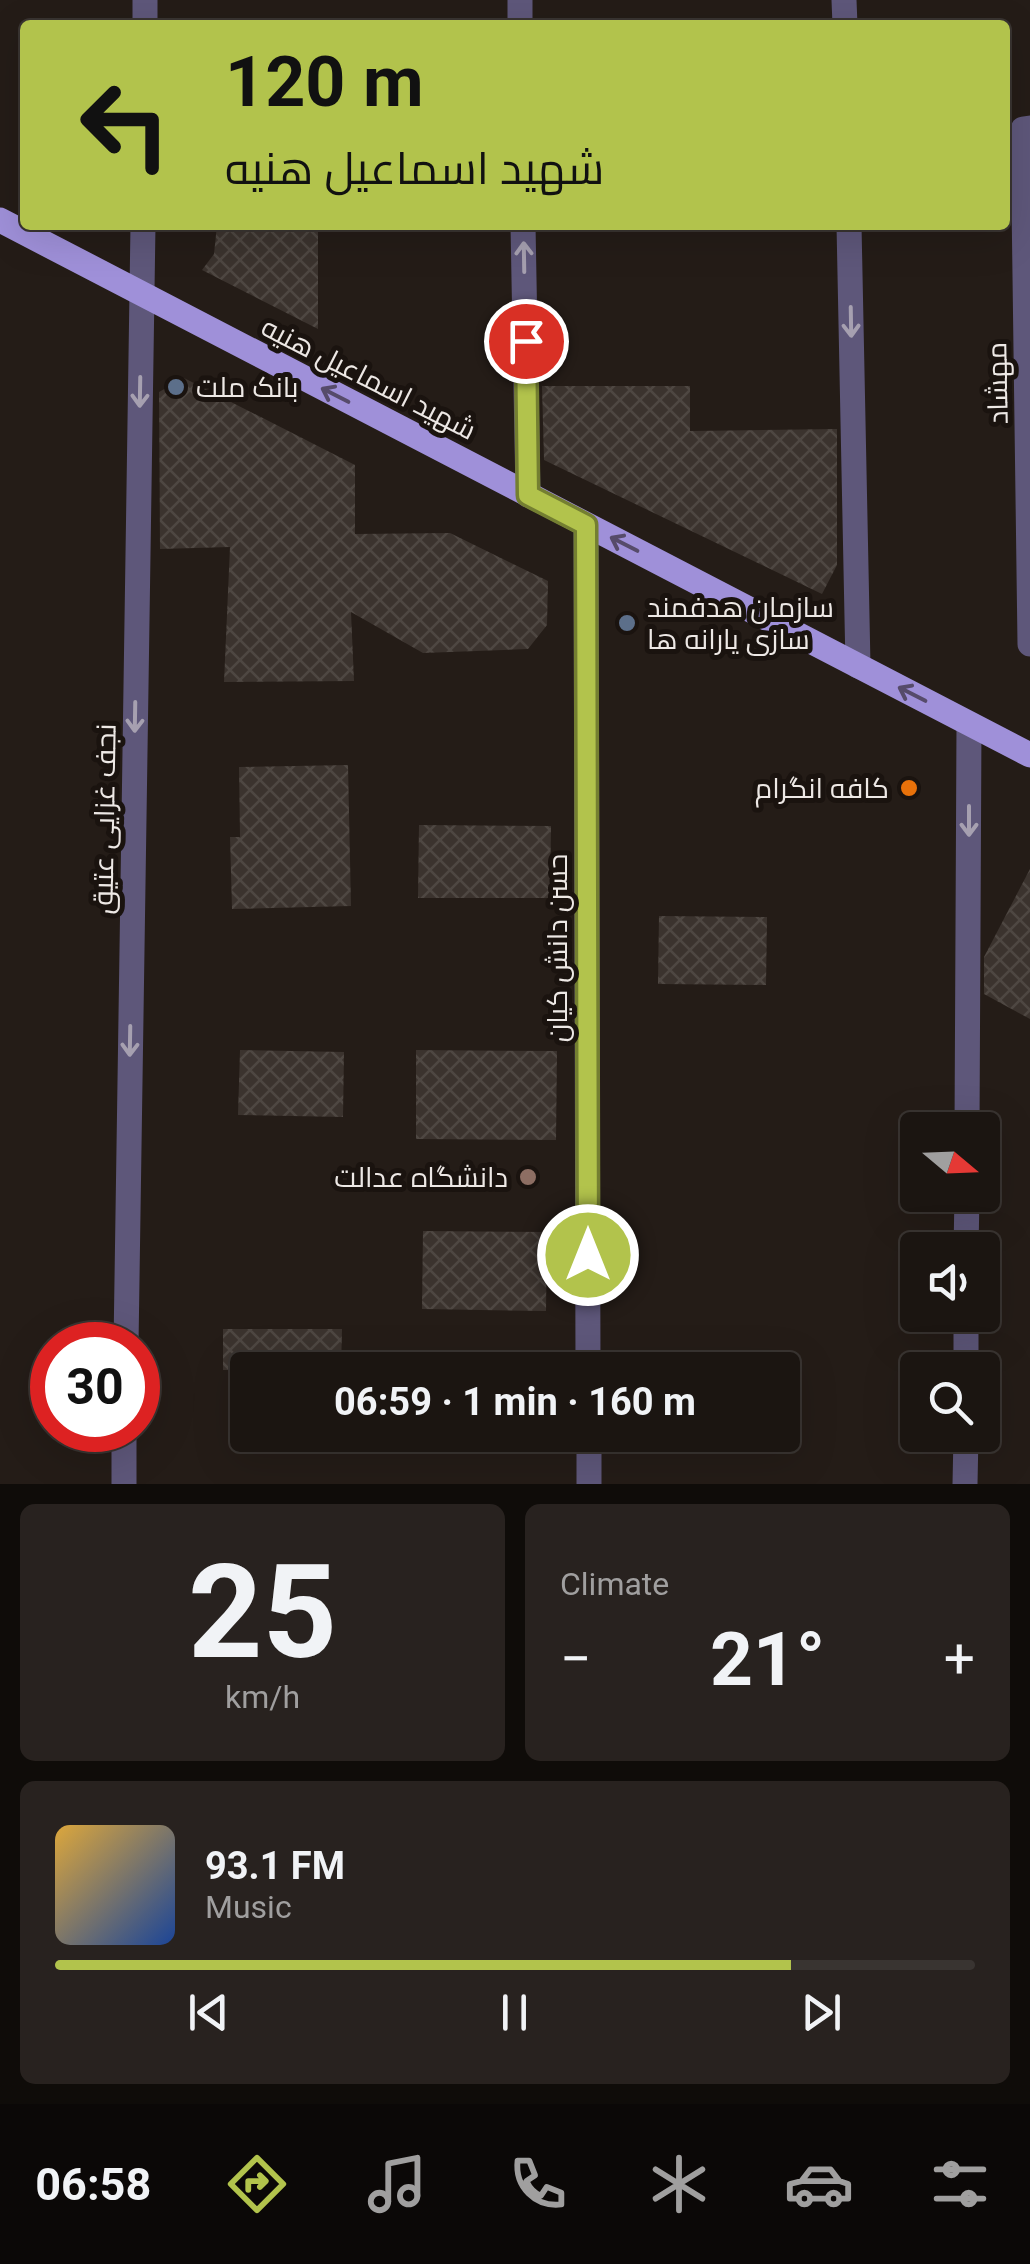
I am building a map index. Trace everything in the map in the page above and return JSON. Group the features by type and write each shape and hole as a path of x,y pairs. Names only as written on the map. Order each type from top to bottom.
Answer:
{"main road":[{"name":"شهید اسماعیل هنیه","path":"0,220 1030,755"}],"street":[{"name":"مهشاد","path":"1030,128 1023,129 1030,644"},
{"name":"نجف غزایی عتیق","path":"126,1322 142,230"},
{"path":"524,230 528,495"},
{"path":"849,230 858,666"},
{"name":"حسن دانش کیان","path":"586,525 588,1352"},
{"path":"967,1112 969,724"},
{"path":"124,1452 124,1484"},
{"path":"588,1452 589,1484"},
{"path":"965,1484 966,1452"}],"building":[{"path":"216,230 318,230 318,329 202,270 214,254"},
{"path":"184,378 355,465 355,534 450,533 548,581 547,625 528,649 423,653 351,612 354,681 224,682 230,547 160,549 159,392"},
{"path":"542,386 690,386 690,431 837,429 837,565 822,594 544,460"},
{"path":"348,765 351,906 232,909 230,837 240,837 239,767"},
{"path":"419,825 551,826 550,898 418,898"},
{"path":"1030,869 1030,1019 984,994 984,957"},
{"path":"659,916 767,917 766,985 658,984"},
{"path":"240,1050 344,1052 343,1117 238,1115"},
{"path":"416,1050 557,1051 556,1140 416,1139"},
{"path":"423,1231 547,1232 546,1311 422,1309"},
{"path":"223,1329 342,1329 341,1352 230,1352 230,1370 223,1370"}],"place":[{"name":"بانک ملت","path":"176,387"},
{"name":"سازمان هدفمند سازی یارانه ها","path":"627,623"},
{"name":"کافه انگرام","path":"909,788"},
{"name":"دانشگاه عدالت","path":"528,1177"}],"route":[{"path":"526,341 528,495 586,525 588,1255"}]}
